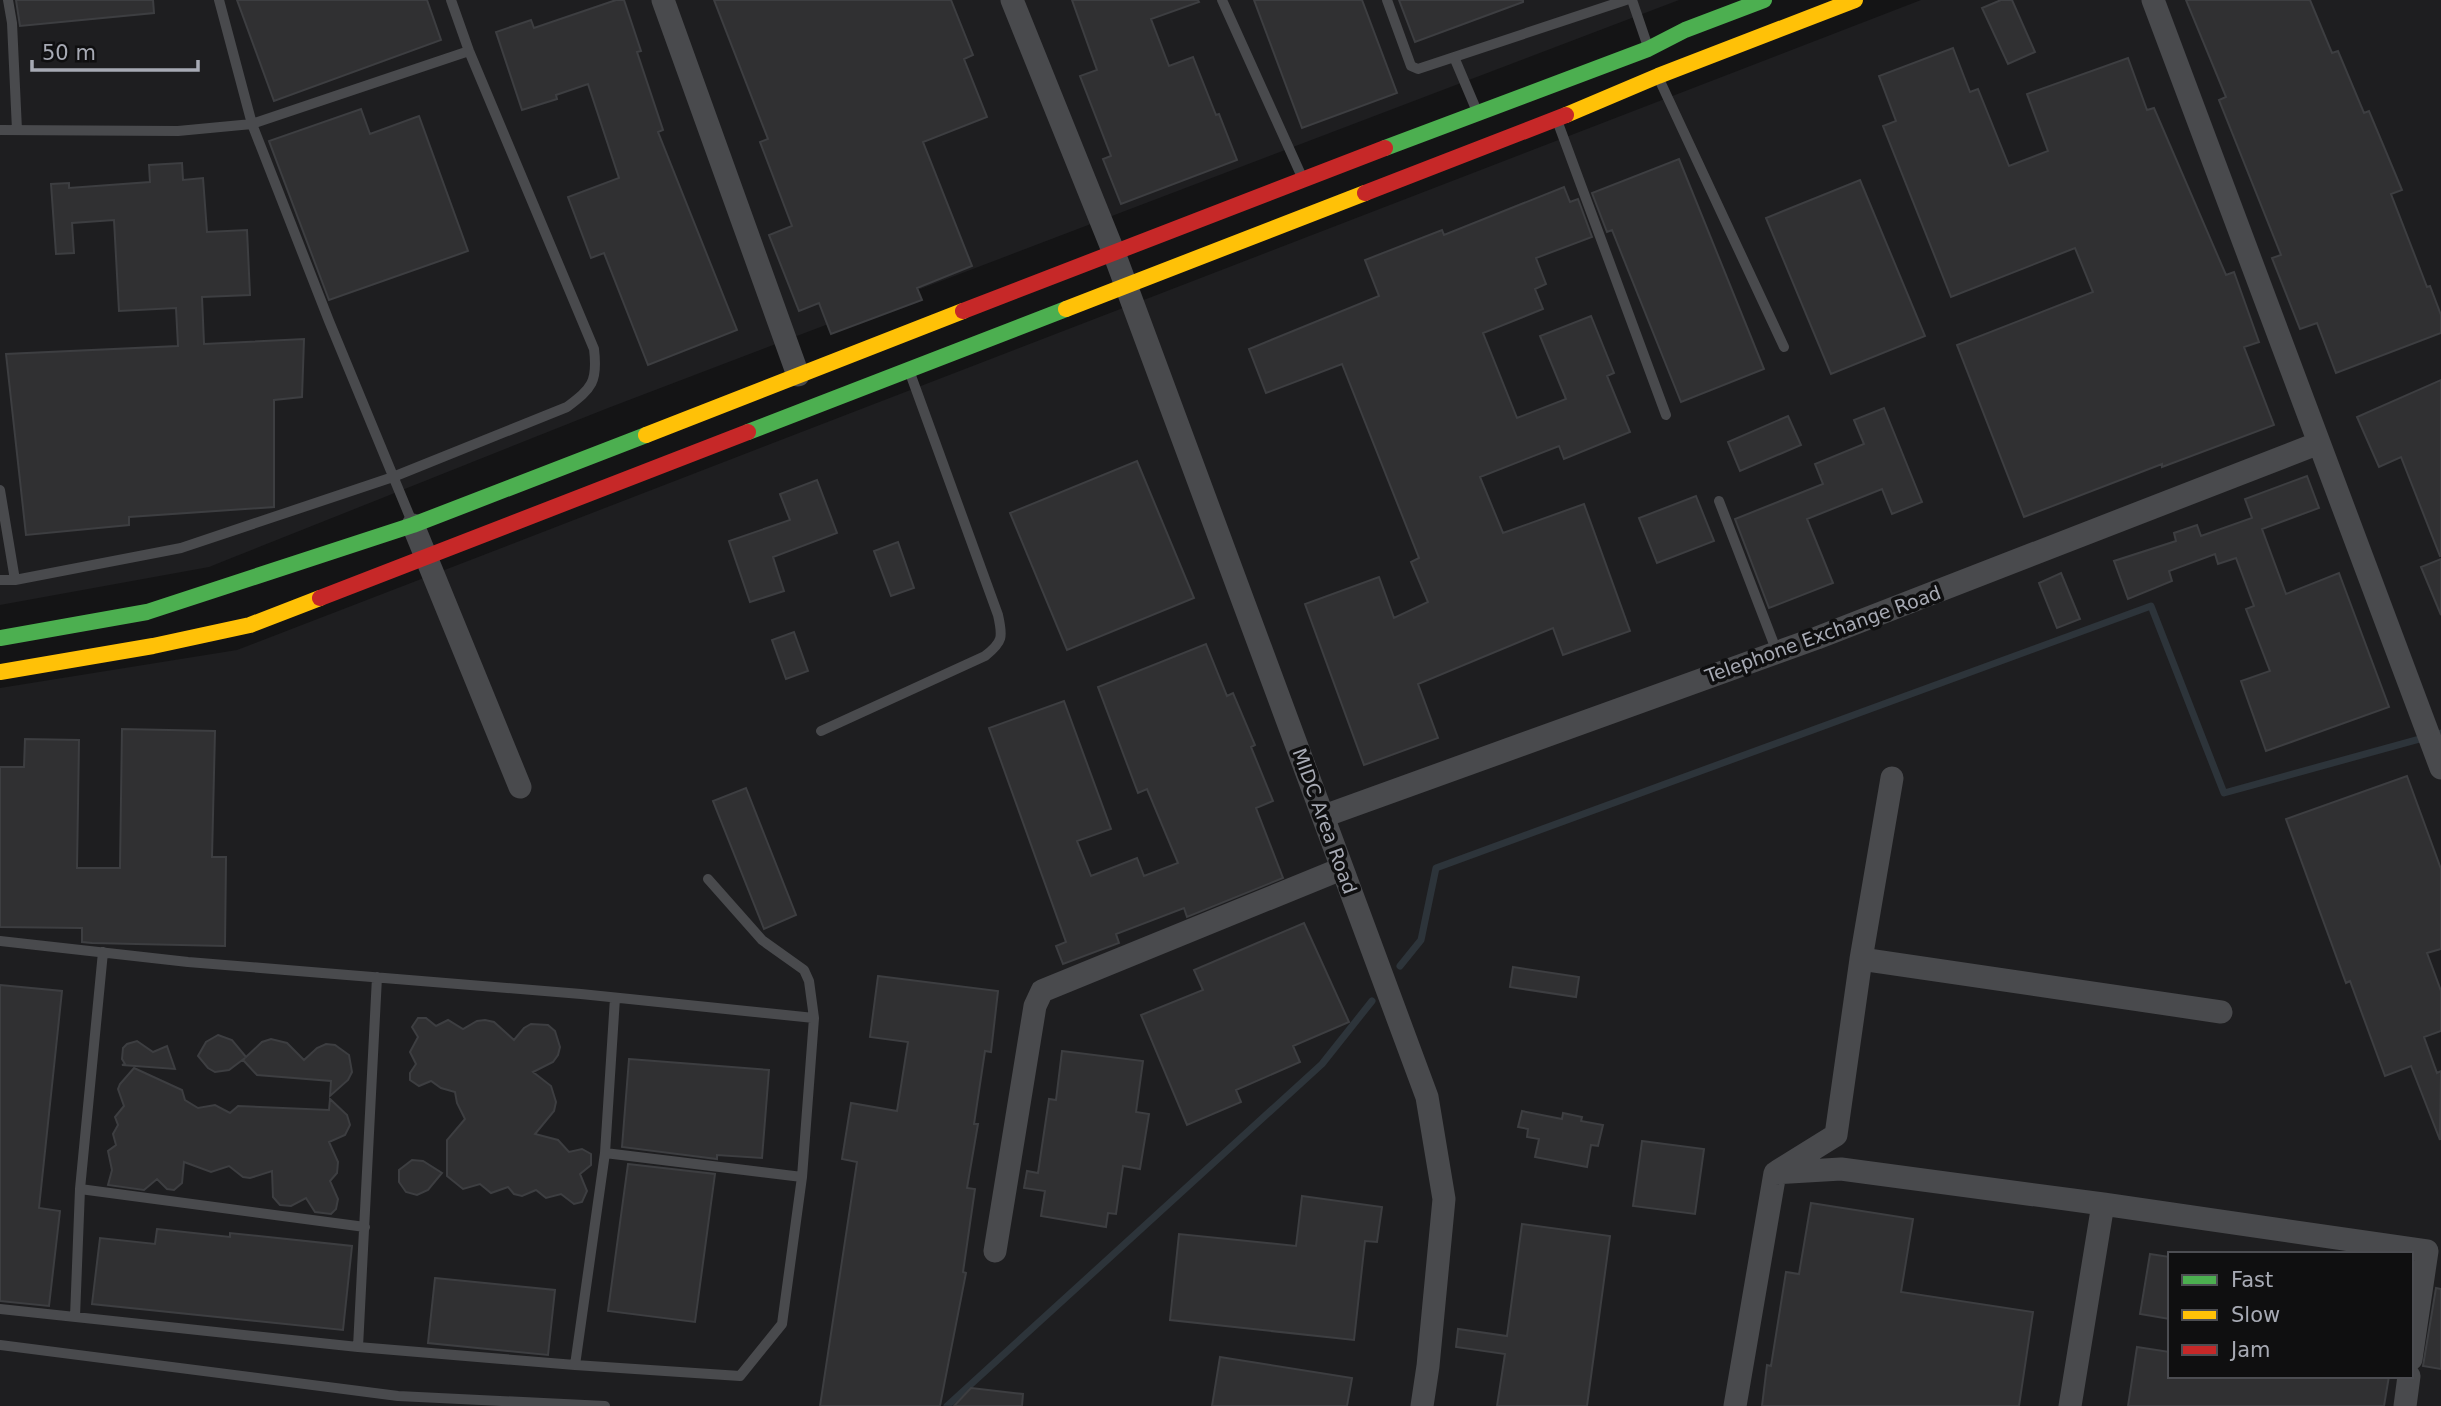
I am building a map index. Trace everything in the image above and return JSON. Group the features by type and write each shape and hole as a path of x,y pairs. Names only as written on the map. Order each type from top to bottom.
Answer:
{"street":[{"path":"663,0 798,376"},
{"name":"MIDC Area Road","path":"1012,0 1114,253 1427,1097 1444,1199 1422,1406"},
{"path":"0,672 150,629 1114,253 1287,204 1303,179 1488,144 1556,119 1653,63 1685,30 1764,0"},
{"path":"0,638 250,625 1126,285 1287,204 1404,158 1477,112 1653,63 1855,0"},
{"path":"2153,0 2433,747"},
{"path":"1477,112 1488,144"},
{"name":"Telephone Exchange Road","path":"1324,816 1777,652 2319,443"},
{"path":"413,525 520,787"},
{"path":"1735,1406 1775,1173 1836,1135 1861,960 1892,778"},
{"path":"995,1251 1035,1006 1042,991 1341,869"},
{"path":"1861,960 2221,1012"},
{"path":"1775,1173 1841,1169 2103,1203 2434,1251 2413,1350"},
{"path":"2070,1406 2103,1203"},
{"path":"2404,1406 2409,1378"}],"lane":[{"path":"8,0 12,23 18,130"},
{"path":"219,0 252,124 413,525"},
{"path":"0,580 15,580 181,548 393,477 567,407 589,390 597,371 594,349 469,51 451,0"},
{"path":"1222,0 1303,179"},
{"path":"1387,0 1413,67 1418,69 1626,0"},
{"path":"1632,0 1653,63 1784,347"},
{"path":"0,130 178,131 252,124 469,51"},
{"path":"1454,57 1477,112"},
{"path":"1556,119 1666,415"},
{"path":"821,732 985,656 998,646 1002,634 999,615 909,370"},
{"path":"0,490 15,580"},
{"path":"1719,501 1777,652"},
{"path":"0,1309 358,1347 740,1376 782,1324 802,1177 814,1018 809,981 804,970 762,940 708,879"},
{"path":"0,941 188,962 615,998 814,1018"},
{"path":"75,1317 80,1189 103,952"},
{"path":"358,1347 377,977"},
{"path":"575,1365 605,1153 615,998"},
{"path":"605,1153 802,1177"},
{"path":"80,1189 365,1227"},
{"path":"0,1345 398,1396 605,1406"}],"shaded area":[{"path":"0,0 1679,0 608,408 209,567 0,605"},
{"path":"1921,0 2441,0 2441,1406 0,1406 0,688 237,650"}],"building":[{"path":"16,0 153,0 154,13 20,26"},
{"path":"237,0 427,0 441,40 274,101"},
{"path":"616,0 624,0 641,51 637,52 663,130 658,132 737,330 648,365 604,253 591,258 568,197 619,178 588,84 556,95 557,99 522,110 496,32 531,20 534,28"},
{"path":"714,0 951,0 973,55 964,59 987,117 923,142 972,266 917,288 922,300 831,334 819,303 799,311 769,235 792,226 760,142 768,139"},
{"path":"1072,0 1198,0 1199,2 1151,19 1169,66 1193,57 1237,160 1121,204 1103,159 1111,156 1080,76 1097,70"},
{"path":"1254,0 1362,0 1397,93 1302,128"},
{"path":"1399,0 1523,0 1523,2 1415,42"},
{"path":"2001,0 2012,0 2035,52 2008,64 1982,8"},
{"path":"2186,0 2310,0 2332,53 2338,51 2364,113 2369,111 2402,190 2391,194 2427,287 2430,286 2441,315 2441,333 2336,373 2317,323 2300,329 2272,258 2281,255 2219,100 2226,97"},
{"path":"1953,48 1970,92 1978,89 2009,166 2048,151 2027,94 2128,58 2147,110 2154,108 2226,275 2234,272 2259,342 2244,347 2274,425 2024,517 1957,345 2093,292 2075,248 1951,297 1883,126 1896,121 1879,76"},
{"path":"361,109 370,134 419,116 468,251 329,300 269,141"},
{"path":"1679,159 1764,369 1681,402 1612,230 1607,232 1592,193"},
{"path":"182,163 183,180 203,178 207,232 247,230 250,295 202,297 204,344 304,339 302,397 274,400 274,507 129,517 129,525 26,535 6,354 178,346 176,308 119,311 114,220 72,223 74,253 56,254 51,184 69,183 69,188 150,182 149,165"},
{"path":"1860,180 1925,336 1831,374 1766,218"},
{"path":"1564,187 1570,202 1578,199 1592,237 1536,258 1546,284 1535,289 1543,309 1483,333 1517,418 1566,399 1540,336 1591,316 1614,373 1607,376 1630,432 1564,459 1559,446 1480,477 1503,533 1584,504 1630,631 1563,655 1553,628 1418,684 1438,738 1364,765 1305,604 1379,577 1394,618 1428,602 1411,562 1419,558 1342,364 1266,393 1249,349 1379,296 1365,260 1442,230 1444,235"},
{"path":"2441,380 2440,556 2401,457 2379,467 2357,417"},
{"path":"1884,408 1922,502 1892,514 1882,489 1807,519 1833,583 1769,608 1735,519 1823,484 1815,464 1864,444 1854,420"},
{"path":"1788,416 1801,445 1740,471 1728,442"},
{"path":"1137,461 1194,598 1067,650 1010,513"},
{"path":"2307,476 2319,508 2262,529 2286,594 2339,573 2389,707 2266,751 2241,681 2270,671 2246,609 2254,606 2236,558 2218,564 2215,554 2169,571 2172,581 2128,599 2114,561 2176,541 2174,533 2197,525 2201,536 2252,518 2245,499"},
{"path":"817,480 837,533 773,557 784,591 750,602 729,541 790,520 780,494"},
{"path":"1696,496 1714,541 1657,563 1639,518"},
{"path":"898,542 914,588 891,596 874,551"},
{"path":"2441,559 2441,615 2421,567"},
{"path":"2061,573 2080,619 2057,628 2039,583"},
{"path":"794,632 808,671 786,679 772,640"},
{"path":"1206,644 1227,696 1233,693 1255,745 1251,747 1273,801 1256,808 1283,878 1187,917 1184,908 1116,934 1119,943 1063,964 1056,946 1066,942 989,728 1064,701 1111,829 1077,841 1091,876 1137,858 1144,876 1178,863 1147,789 1138,793 1098,687"},
{"path":"122,729 215,731 212,857 226,857 225,946 92,943 82,942 82,928 0,927 0,767 24,767 25,739 79,740 77,868 120,868"},
{"path":"2407,776 2441,869 2441,949 2427,953 2441,991 2441,1031 2424,1037 2437,1073 2441,1071 2440,1140 2411,1066 2385,1076 2350,981 2346,983 2286,819"},
{"path":"746,788 796,915 764,929 713,801"},
{"path":"1304,923 1349,1022 1293,1046 1300,1062 1236,1090 1241,1102 1187,1125 1141,1015 1203,990 1194,970"},
{"path":"1513,967 1579,977 1576,997 1510,987"},
{"path":"878,976 998,991 991,1052 985,1051 974,1124 978,1124 967,1188 975,1189 963,1272 966,1273 940,1406 820,1406 857,1162 842,1159 851,1103 897,1111 908,1042 870,1037"},
{"path":"0,985 62,991 39,1208 60,1211 49,1306 0,1301"},
{"path":"418,1018 426,1018 436,1026 448,1020 463,1029 477,1021 494,1022 514,1040 531,1024 548,1025 555,1031 560,1047 558,1055 553,1062 533,1072 551,1086 556,1102 554,1111 535,1134 558,1140 569,1152 582,1149 591,1154 591,1165 580,1174 587,1191 582,1202 574,1204 561,1194 546,1198 536,1190 522,1196 514,1194 508,1187 491,1193 480,1184 463,1189 447,1176 447,1140 465,1119 455,1092 441,1088 431,1081 419,1086 410,1080 410,1073 416,1064 410,1052 418,1037 412,1027"},
{"path":"218,1035 232,1040 246,1057 262,1042 271,1039 287,1043 304,1060 317,1048 326,1044 335,1045 349,1055 352,1072 348,1080 330,1096 331,1081 257,1075 243,1060 245,1058 229,1070 215,1072 198,1056 206,1042"},
{"path":"137,1041 153,1052 167,1046 175,1069 122,1065 125,1064 122,1059 123,1048"},
{"path":"1062,1051 1143,1061 1136,1112 1149,1114 1140,1169 1123,1166 1116,1214 1108,1213 1106,1227 1041,1216 1045,1191 1024,1188 1027,1171 1038,1173 1049,1099 1056,1100"},
{"path":"629,1059 769,1070 762,1158 717,1155 717,1159 622,1147"},
{"path":"134,1068 182,1090 185,1100 198,1108 215,1105 230,1113 238,1106 329,1110 330,1099 347,1115 350,1125 345,1135 329,1142 338,1162 337,1173 330,1181 338,1199 336,1209 331,1214 315,1212 306,1198 291,1206 280,1205 273,1197 272,1171 250,1178 243,1177 229,1166 211,1172 184,1162 182,1183 174,1190 167,1189 157,1179 144,1190 108,1185 112,1170 108,1151 116,1145 113,1134 118,1125 115,1117 124,1106 118,1089"},
{"path":"1522,1111 1562,1119 1563,1113 1582,1117 1581,1121 1603,1125 1598,1146 1591,1145 1587,1167 1535,1157 1539,1139 1527,1137 1528,1129 1518,1127"},
{"path":"1642,1141 1704,1149 1695,1214 1633,1206"},
{"path":"412,1160 423,1161 442,1173 428,1190 417,1195 406,1192 399,1182 399,1170"},
{"path":"628,1164 715,1174 695,1322 608,1311"},
{"path":"1302,1196 1382,1207 1377,1242 1365,1241 1354,1340 1170,1320 1179,1234 1296,1246"},
{"path":"1811,1203 1913,1219 1901,1292 2033,1312 2019,1406 1762,1406 1767,1365 1771,1366 1786,1272 1799,1274"},
{"path":"1522,1224 1610,1236 1587,1406 1497,1406 1505,1354 1456,1347 1458,1329 1507,1336"},
{"path":"157,1229 230,1237 230,1233 352,1246 343,1330 92,1304 100,1238 155,1244"},
{"path":"2150,1254 2168,1257 2168,1319 2140,1314"},
{"path":"435,1278 555,1290 548,1355 428,1343"},
{"path":"2436,1288 2441,1289 2441,1369 2423,1366"},
{"path":"2137,1347 2168,1352 2168,1378 2389,1378 2384,1406 2128,1406"},
{"path":"1220,1357 1352,1378 1347,1406 1212,1406"},
{"path":"971,1388 1023,1394 1022,1406 954,1406"}],"waterway":[{"path":"1400,966 1421,940 1436,868 2151,606 2224,793 2441,733"},
{"path":"947,1406 1322,1064 1372,1001"}],"traffic: fast":[{"path":"1385,148 1648,49 1685,30 1764,0"},
{"path":"748,432 1066,309"},
{"path":"0,638 147,612 413,525 646,435"}],"traffic: slow":[{"path":"1566,115 1658,76 1855,0"},
{"path":"1066,309 1365,193"},
{"path":"646,435 963,311"},
{"path":"0,672 153,646 250,625 320,598"}],"traffic: jam":[{"path":"1365,193 1566,115"},
{"path":"963,311 1385,148"},
{"path":"320,598 748,432"}]}
